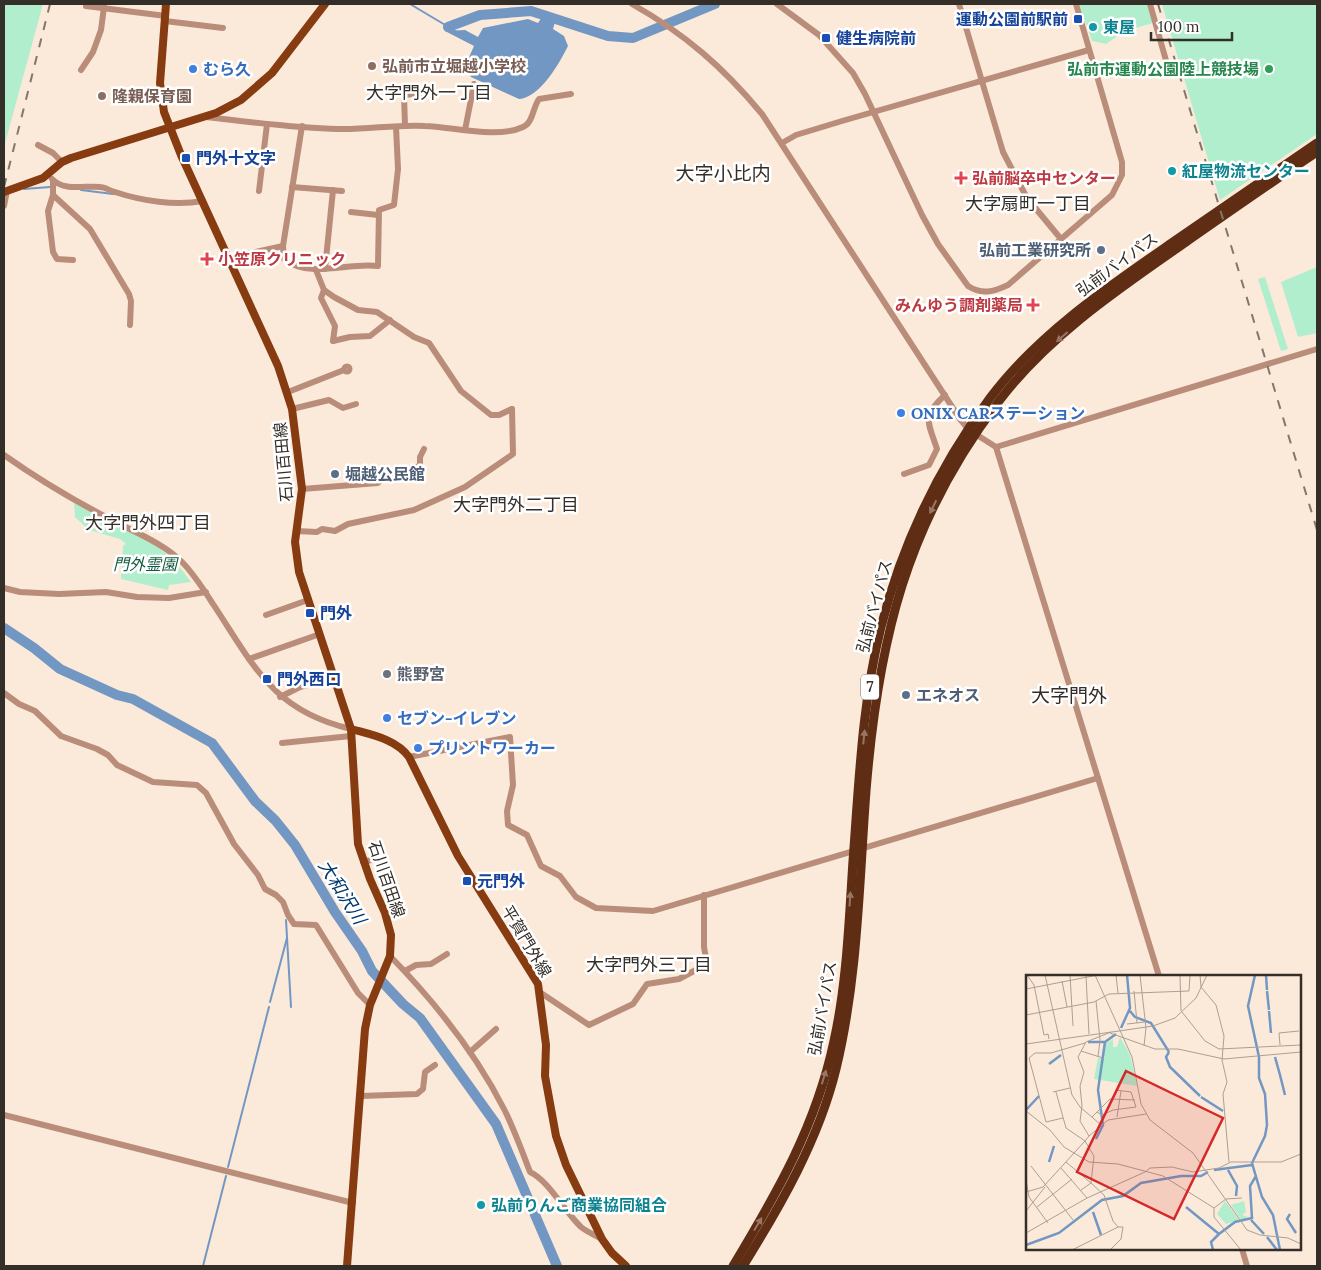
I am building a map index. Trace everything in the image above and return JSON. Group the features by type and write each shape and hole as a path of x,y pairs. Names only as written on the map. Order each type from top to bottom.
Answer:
{"highway":[{"name":"弘前バイパス","path":"742,1266 770,1222 813,1136 835,1072 852,978 866,719 874,666 885,615 910,537 926,503 972,432 992,396 1053,333 1144,262 1212,220 1317,143"},
{"name":"弘前バイパス","path":"1226,210 1317,152"},
{"name":"弘前バイパス","path":"733,1266 797,1154 810,1123 827,1067 834,1043 845,972 858,850"}],"main road":[{"name":"石川百田線","path":"166,4 160,83 164,112 288,392 292,409 302,489 296,531 296,559 351,732 357,830 363,862 389,924 391,935 389,958"},
{"path":"6,192 51,178 62,162 169,126 202,117 241,100 259,87 325,4"},
{"name":"平賀門外線","path":"351,732 391,742 404,750 458,856 538,984 541,993 546,1045 545,1076 556,1136 566,1164 602,1238 612,1253 626,1266"},
{"path":"347,1266 365,1029 371,1002 389,958"}],"street":[{"path":"632,4 671,26 734,80 762,114 945,395 972,432 996,447 1159,975"},
{"path":"777,4 814,31 837,53 853,73 927,222 958,275 974,290 988,292 1008,285 1112,195 1122,175 1118,147 1076,4"},
{"path":"959,4 1004,152 1018,182 1036,210 1061,239"},
{"path":"1150,4 1167,64"},
{"path":"86,6 104,7 223,28"},
{"path":"81,70 93,52 101,30 104,7"},
{"path":"782,143 796,135 1089,50"},
{"path":"465,130 474,84"},
{"path":"405,126 404,95 433,92"},
{"path":"202,117 336,129 405,126 465,130 516,130 526,126 530,121 533,106 539,99 571,94"},
{"path":"260,191 267,124"},
{"path":"302,126 283,246 284,259 291,265 316,270 357,264 378,266 378,215 382,207 394,205 398,169 396,127"},
{"path":"38,145 54,153 62,162"},
{"path":"73,260 57,259 53,252 48,211 53,195 51,178 84,189 102,187 115,192 168,203 183,205 203,201"},
{"path":"292,187 342,191"},
{"path":"325,269 333,190"},
{"path":"4,206 6,192"},
{"path":"53,195 90,229 106,253 131,301 130,325"},
{"path":"351,212 378,215"},
{"path":"229,258 283,246"},
{"path":"296,531 317,532 322,529 335,531 348,524 414,510 465,487 513,454 512,409 500,415 491,415 461,391 429,343 414,337 377,312 358,310 324,290 316,270"},
{"path":"324,290 321,298 335,326 333,341 350,337 370,336 390,320"},
{"path":"996,447 1317,349"},
{"path":"288,392 357,364"},
{"path":"904,474 928,465 937,449 928,418 931,407 945,395"},
{"path":"292,409 329,400 343,408 356,404"},
{"path":"302,489 378,483 386,475 420,466 420,457 424,449"},
{"path":"4,455 48,485 172,553 182,562 206,592 265,682 280,697 320,720 351,732"},
{"path":"4,588 20,592 60,594 106,592 137,597 169,598 206,592"},
{"path":"266,615 308,600"},
{"path":"249,659 320,634"},
{"path":"280,697 300,687 334,678"},
{"path":"4,693 19,704 35,711 61,736 97,749 108,755 117,766 153,782 197,785 206,794 234,844 258,875 265,889 276,895 283,902 288,916 294,924 316,926 358,993 371,1002"},
{"path":"282,743 351,732"},
{"path":"409,757 510,738 512,785 507,811 508,825 527,835 541,866 560,876 576,897 596,908 653,911 1098,778"},
{"path":"363,862 379,858"},
{"path":"541,993 590,1025 632,1004 647,984 678,979 707,964 704,947 704,896"},
{"path":"405,971 416,965 432,964 446,954"},
{"path":"389,958 405,971 470,1052 504,1109 530,1172 540,1176 582,1228 602,1238"},
{"path":"470,1052 496,1029"},
{"path":"361,1096 417,1094 423,1089 425,1072 435,1066"},
{"path":"4,1115 353,1203"},
{"path":"1242,1250 1247,1266"}],"green space":[{"path":"5,4 43,4 4,147 4,7"},
{"path":"1079,4 1147,4 1153,23 1125,31 1106,44 1092,41"},
{"path":"1162,4 1317,4 1317,134 1220,200"},
{"path":"1317,267 1317,333 1298,337 1281,282"},
{"path":"1265,277 1288,349 1281,351 1258,279"},
{"name":"門外霊園","path":"74,503 155,545 174,560 191,582 169,585 168,590 121,579 123,546 126,544 120,539 89,530 75,517"}],"water":[{"path":"542,17 555,22 553,29 564,36 568,46 555,70 542,86 527,97 519,99 471,77 466,64 474,46 445,31 465,30 478,37 483,28 528,19 538,23"}],"waterway":[{"path":"410,4 457,32"},
{"path":"448,27 480,15 531,11 608,36 633,38 715,4"},
{"path":"24,189 50,187"},
{"path":"81,190 113,194"},
{"name":"大和沢川","path":"4,628 34,648 60,669 117,695 133,699 212,743 255,801 275,820 295,845 335,912 362,951 372,971 403,1004 420,1018 496,1124 557,1266"},
{"path":"286,920 291,1007"},
{"path":"270,1002 287,938"},
{"path":"228,1167 269,1007"},
{"path":"203,1266 226,1176"}],"railway":[{"path":"4,187 50,4"},
{"path":"1158,4 1317,530"}],"place":[{"name":"運動公園前駅前","path":"1078,19"},
{"name":"東屋","path":"1093,27"},
{"name":"健生病院前","path":"826,38"},
{"name":"弘前市立堀越小学校","path":"372,66"},
{"name":"むら久","path":"193,69"},
{"name":"弘前市運動公園陸上競技場","path":"1269,69"},
{"name":"隆親保育園","path":"102,96"},
{"name":"門外十文字","path":"186,158"},
{"name":"紅屋物流センター","path":"1172,171"},
{"name":"弘前脳卒中センター","path":"961,178"},
{"name":"弘前工業研究所","path":"1101,250"},
{"name":"小笠原クリニック","path":"207,259"},
{"name":"みんゆう調剤薬局","path":"1033,305"},
{"name":"ONIX CARステーション","path":"901,413"},
{"name":"堀越公民館","path":"335,474"},
{"name":"門外","path":"310,613"},
{"name":"熊野宮","path":"387,674"},
{"name":"門外西口","path":"267,679"},
{"name":"エネオス","path":"906,695"},
{"name":"セブン-イレブン","path":"387,718"},
{"name":"プリントワーカー","path":"418,748"},
{"name":"元門外","path":"467,881"},
{"name":"弘前りんご商業協同組合","path":"481,1205"}],"district":[{"name":"大字門外一丁目","path":"429,93"},
{"name":"大字小比内","path":"723,173"},
{"name":"大字扇町一丁目","path":"1028,204"},
{"name":"大字門外二丁目","path":"516,505"},
{"name":"大字門外四丁目","path":"148,523"},
{"name":"大字門外","path":"1069,695"},
{"name":"大字門外三丁目","path":"649,965"}]}
